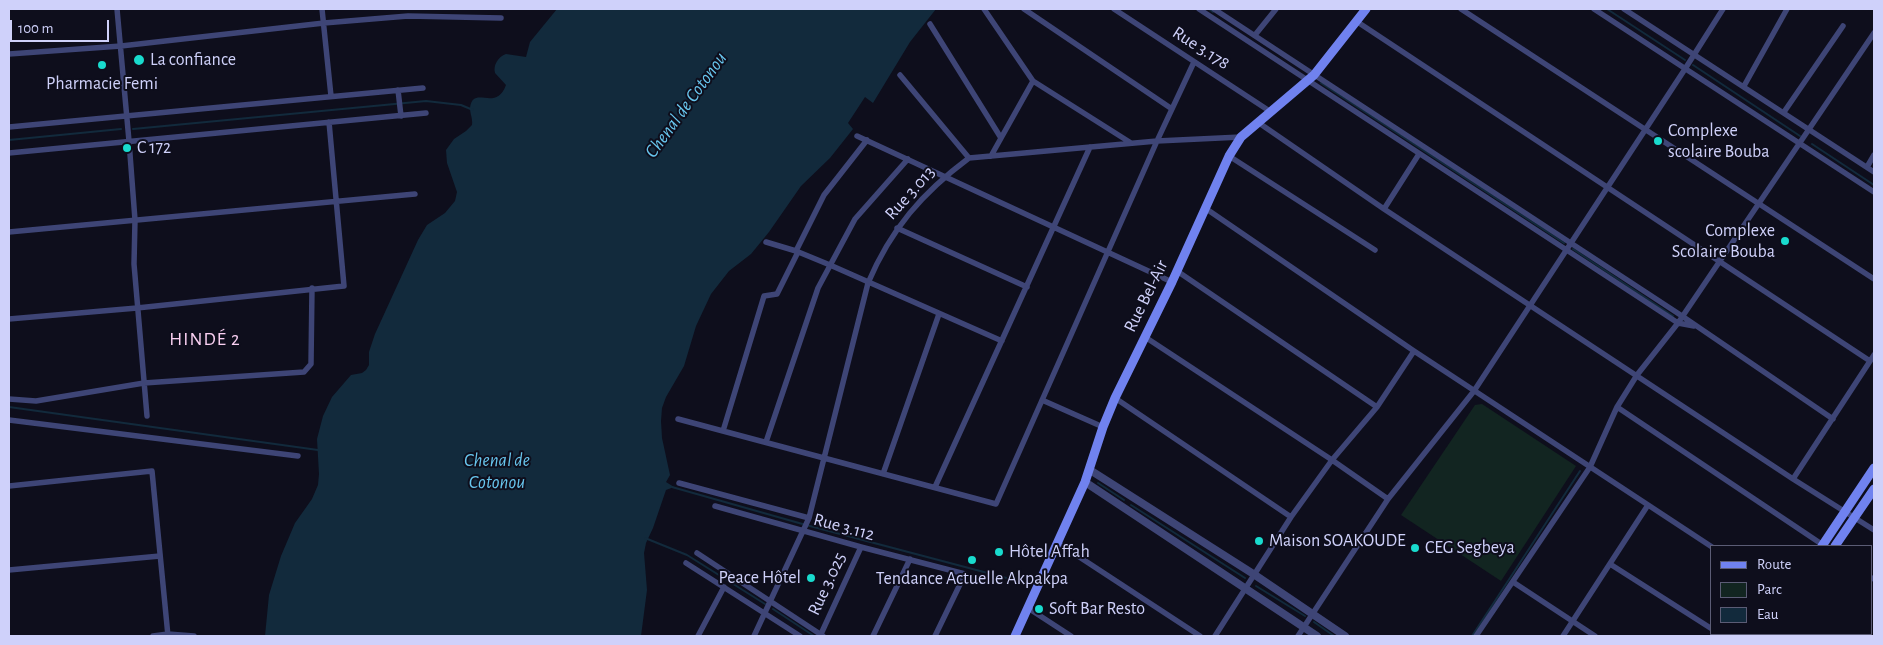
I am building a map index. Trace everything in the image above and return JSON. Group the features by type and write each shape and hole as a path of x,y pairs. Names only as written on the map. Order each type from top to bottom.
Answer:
{"main road":[{"name":"Rue Bel-Air","path":"1016,636 1090,470 1103,427 1115,398 1172,282 1229,156 1242,137 1311,78 1366,9"},
{"path":"1824,545 1874,468"},
{"path":"1836,545 1874,489"}],"street":[{"path":"117,9 135,220 134,264 147,416"},
{"path":"322,9 331,96"},
{"path":"984,9 1032,81 1131,143"},
{"path":"1024,9 1172,109"},
{"name":"Rue 3.178","path":"1114,9 1271,112"},
{"path":"1199,9 1571,243 1682,316 1832,419"},
{"path":"1214,9 1255,35 1311,78 1419,154 1678,323 1696,326"},
{"path":"1255,35 1276,9"},
{"path":"1461,9 1874,279"},
{"path":"1594,9 1874,192"},
{"path":"1624,9 1874,172"},
{"path":"1298,636 1388,499 1474,391 1723,9"},
{"path":"1744,86 1787,9"},
{"path":"9,54 121,46 324,23 417,16 501,18"},
{"path":"1356,21 1607,188 1720,260 1870,362"},
{"path":"930,24 1001,138"},
{"path":"1784,112 1843,26"},
{"path":"1244,38 1248,31"},
{"path":"1476,636 1590,467 1617,407 1637,376 1678,323 1874,33"},
{"path":"678,419 996,504 1107,252 1194,62"},
{"path":"900,75 969,158 1131,143 1242,137"},
{"path":"991,156 1032,81"},
{"path":"9,127 423,88"},
{"path":"398,90 400,112"},
{"path":"9,153 329,122 400,112 426,113"},
{"path":"9,319 138,308 344,286 329,122"},
{"path":"1259,123 1530,306 1874,530"},
{"path":"857,136 1172,282"},
{"path":"723,431 764,296 777,294 824,195 867,140"},
{"path":"935,488 1090,147"},
{"path":"1384,209 1419,154"},
{"path":"1867,167 1874,155"},
{"path":"1229,156 1375,250"},
{"name":"Rue 3.013","path":"754,636 809,518 868,283 882,252 909,212 944,176 969,158"},
{"path":"766,442 818,288 859,213 908,159"},
{"path":"9,232 416,194"},
{"path":"1205,208 1414,351 1710,546"},
{"path":"897,228 1027,287"},
{"path":"766,242 797,251 1002,341"},
{"path":"1177,271 1377,407"},
{"path":"9,398 36,401 144,383 304,372 311,364 312,288"},
{"path":"883,474 939,314"},
{"path":"1144,337 1332,460 1388,499"},
{"path":"1215,636 1291,517 1332,460 1377,407 1414,351"},
{"path":"1793,479 1874,355"},
{"path":"1115,398 1291,517"},
{"path":"1042,400 1103,427"},
{"path":"1617,407 1822,545"},
{"path":"9,420 298,456"},
{"path":"1090,470 1255,575 1345,636"},
{"path":"9,486 152,471 168,635"},
{"path":"1085,482 1317,636"},
{"name":"Rue 3.112","path":"680,483 809,518"},
{"name":"Rue 3.112","path":"715,506 965,574 935,636"},
{"path":"1563,636 1648,506"},
{"path":"1058,544 1200,636"},
{"name":"Rue 3.025","path":"822,635 861,547"},
{"path":"697,553 822,635"},
{"path":"9,570 160,556"},
{"path":"873,636 910,559"},
{"path":"686,563 800,636"},
{"path":"1610,564 1710,628"},
{"path":"1513,582 1595,636"},
{"path":"698,636 724,587"},
{"path":"1028,608 1071,636"},
{"path":"152,636 194,636"}],"green space":[{"path":"1482,404 1576,466 1501,581 1401,515 1475,405"}],"water":[{"name":"Chenal de Cotonou","path":"557,9 936,9 910,42 873,103 865,97 848,123 853,129 830,158 801,186 751,254 729,271 711,294 696,326 684,366 666,397 662,408 662,438 670,475 666,482 674,487 666,490 646,543 644,553 647,590 641,636 265,636 269,595 281,556 295,523 312,499 318,485 317,439 323,416 332,397 351,375 362,373 366,370 369,365 369,352 375,334 418,240 427,225 445,213 455,201 457,192 447,163 446,150 454,139 472,125 470,108 472,101 475,98 497,97 502,93 506,85 495,73 495,64 498,59 506,54 526,57 530,42"}],"waterway":[{"path":"1209,9 1213,12"},
{"path":"1607,9 1685,60"},
{"path":"1693,65 1800,136"},
{"path":"1321,83 1564,243"},
{"path":"133,129 426,101 461,105 473,110"},
{"path":"9,140 121,129"},
{"path":"1812,144 1874,185"},
{"path":"1573,249 1673,316"},
{"path":"9,407 318,450"},
{"path":"1472,636 1580,471"},
{"path":"1098,483 1124,500"},
{"path":"672,487 806,525 1018,581"},
{"path":"1131,505 1245,578"},
{"path":"645,538 687,555 765,604"},
{"path":"1256,586 1305,616"},
{"path":"773,609 814,636"},
{"path":"1314,622 1334,636"}],"place":[{"name":"La confiance","path":"139,60"},
{"name":"Pharmacie Femi","path":"102,65"},
{"name":"Complexe scolaire Bouba","path":"1658,141"},
{"name":"C 172","path":"127,148"},
{"name":"Complexe Scolaire Bouba","path":"1785,241"},
{"name":"Maison SOAKOUDE","path":"1259,541"},
{"name":"CEG Segbeya","path":"1415,548"},
{"name":"Hôtel Affah","path":"999,552"},
{"name":"Tendance Actuelle Akpakpa","path":"972,560"},
{"name":"Peace Hôtel","path":"811,578"},
{"name":"Soft Bar Resto","path":"1039,609"}],"district":[{"name":"HINDÉ 2","path":"205,339"}]}
